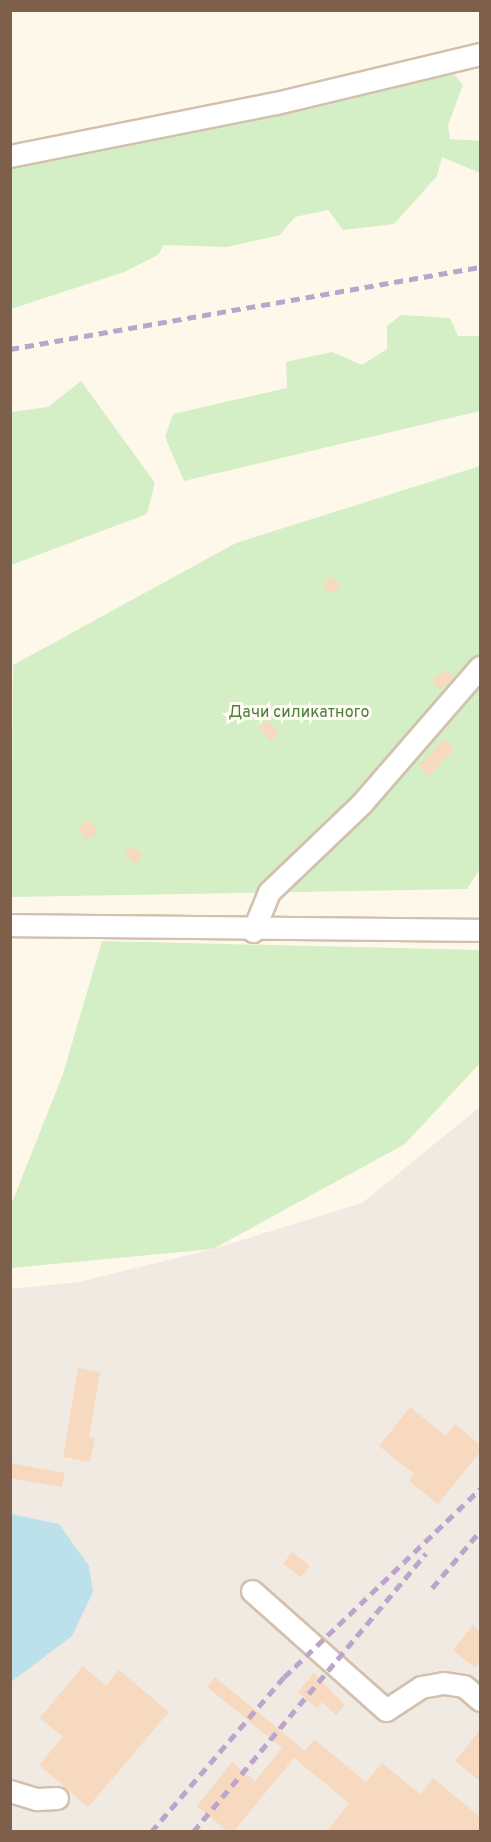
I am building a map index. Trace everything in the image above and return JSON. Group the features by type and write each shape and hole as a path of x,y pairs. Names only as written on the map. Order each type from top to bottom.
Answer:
{"street":[{"path":"10,156 276,103 480,54"},
{"path":"253,931 269,892 362,803 480,668"},
{"path":"10,926 253,931 480,930"},
{"path":"252,1591 386,1710 421,1687 444,1683 464,1686 480,1700"},
{"path":"10,1791 37,1799 57,1798"}],"shaded area":[{"path":"480,1107 480,1831 11,1831 10,1289 79,1282 213,1249 362,1203"}],"green space":[{"path":"454,74 463,85 448,125 450,139 480,141 480,173 442,157 437,176 394,224 343,230 328,210 295,217 280,235 227,247 164,245 158,255 124,272 11,309 11,166"},
{"path":"401,315 450,318 458,336 480,336 480,411 184,481 165,437 173,414 287,388 286,362 332,352 362,365 387,349 387,326"},
{"path":"81,381 155,483 147,514 11,565 11,412 48,407"},
{"name":"Дачи силикатного","path":"480,466 480,869 467,889 11,897 13,665 236,543"},
{"path":"102,941 480,950 480,1063 405,1144 213,1249 11,1268 11,1205 63,1074"}],"water":[{"path":"11,1514 59,1524 89,1566 93,1592 72,1636 11,1682"}],"building":[{"path":"332,576 341,586 331,594 323,585"},
{"path":"446,669 454,677 440,690 432,681"},
{"path":"268,720 279,734 270,741 259,727"},
{"path":"444,740 454,749 429,777 419,765"},
{"path":"89,819 98,832 86,840 78,827"},
{"path":"132,845 143,855 135,864 124,853"},
{"path":"78,1368 100,1372 89,1437 95,1438 90,1462 63,1457"},
{"path":"410,1407 446,1436 455,1424 480,1445 480,1452 438,1504 409,1481 414,1474 379,1446"},
{"path":"10,1463 65,1473 62,1487 10,1478"},
{"path":"292,1552 310,1566 301,1577 283,1564"},
{"path":"473,1625 480,1632 480,1661 475,1668 453,1650"},
{"path":"83,1666 106,1686 119,1670 169,1712 88,1807 39,1765 63,1737 40,1718"},
{"path":"314,1673 345,1705 336,1715 322,1702 317,1708 298,1692"},
{"path":"215,1677 305,1751 314,1739 366,1782 382,1763 420,1794 433,1778 480,1817 480,1832 326,1832 349,1803 294,1758 233,1832 228,1832 197,1806 232,1762 255,1781 282,1748 207,1687"},
{"path":"480,1730 480,1781 455,1761"}],"railway":[{"path":"10,349 480,267"},
{"path":"151,1832 284,1677 480,1489"},
{"path":"432,1588 480,1531"},
{"path":"193,1832 426,1553"}]}
